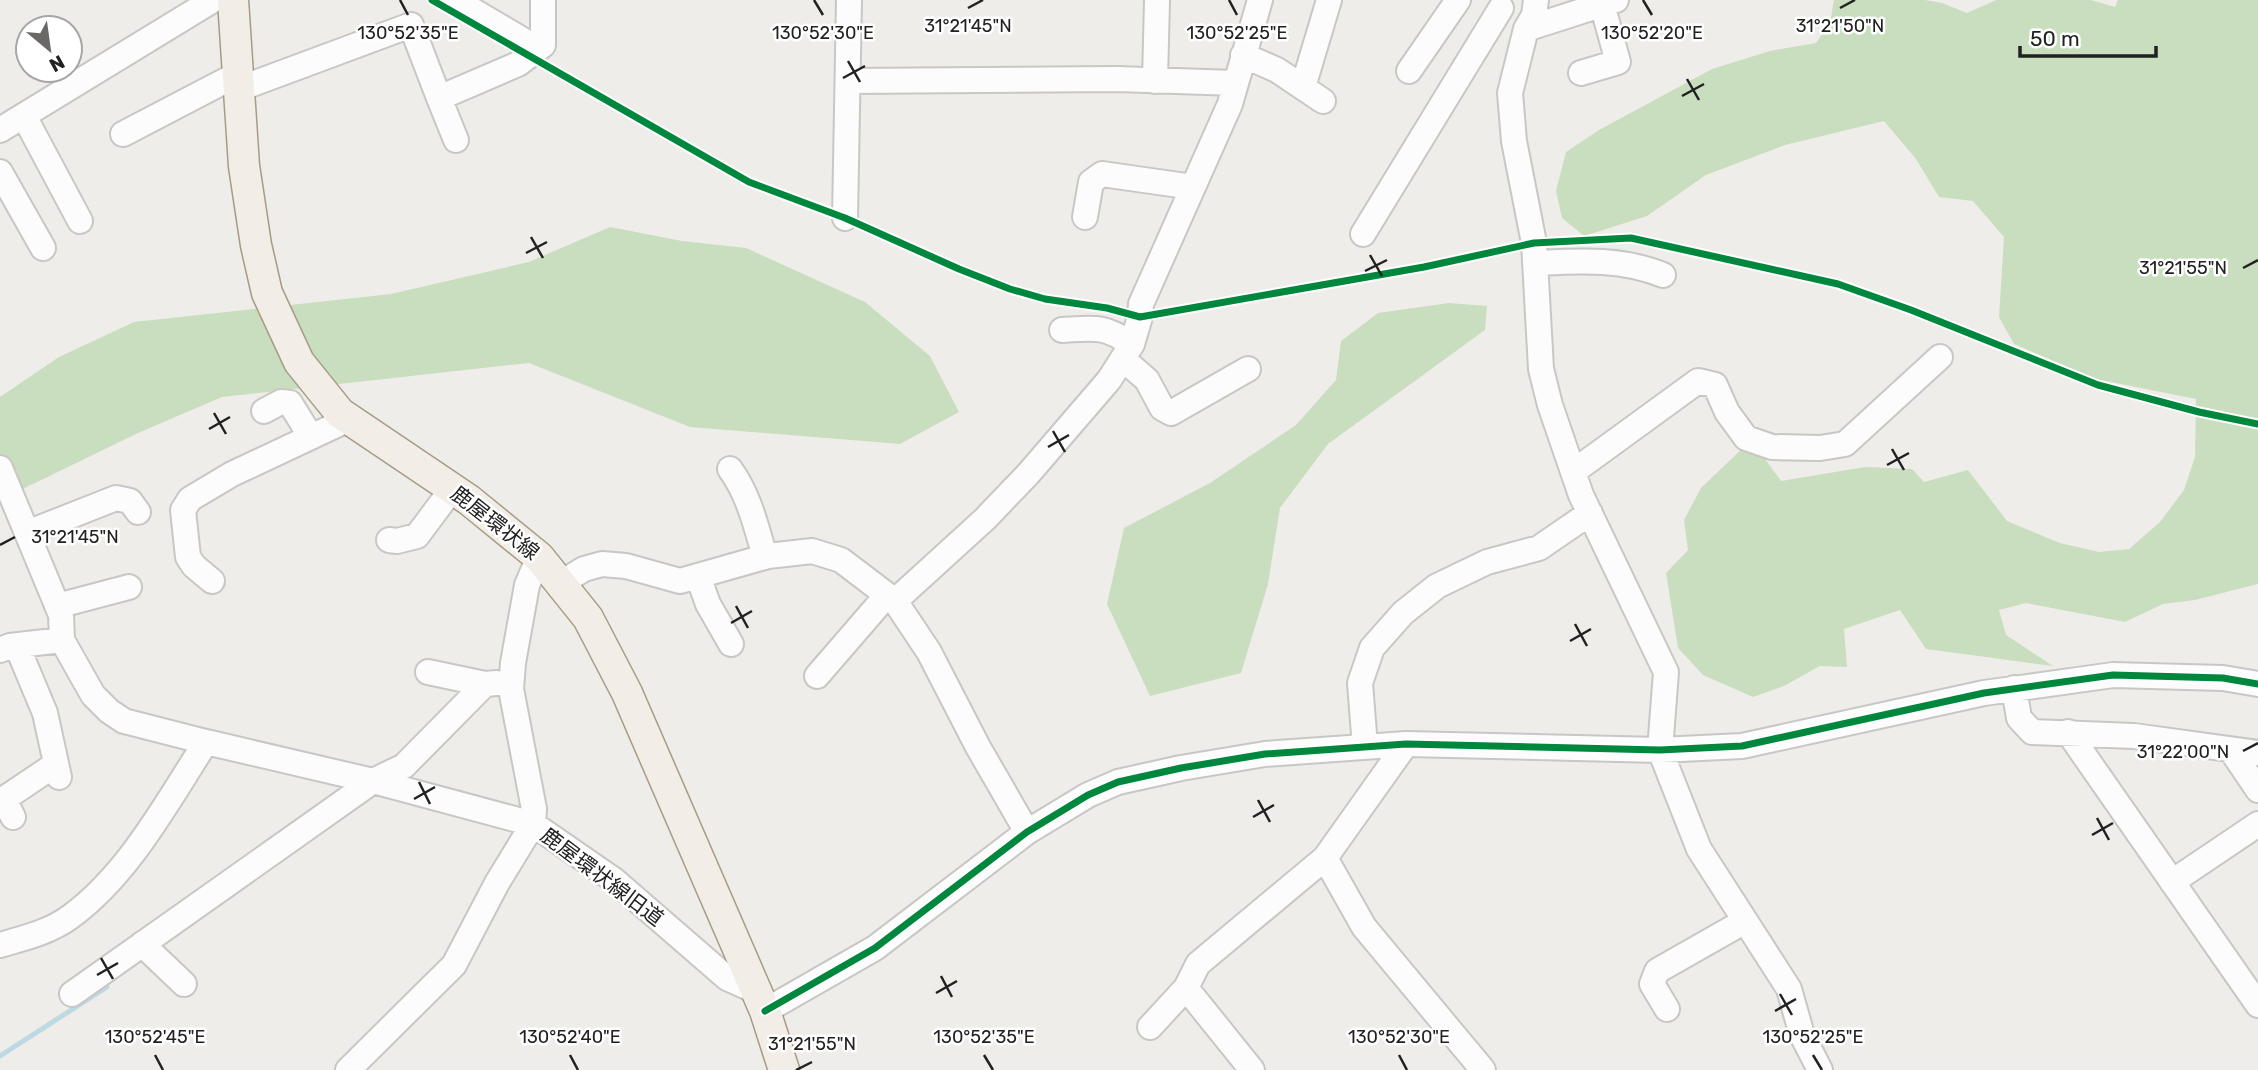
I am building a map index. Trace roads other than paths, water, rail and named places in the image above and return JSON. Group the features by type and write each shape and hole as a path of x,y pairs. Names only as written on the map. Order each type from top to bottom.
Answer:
{"main road":[{"name":"鹿屋環状線","path":"233,0 244,166 256,245 267,293 299,362 340,413 452,489 539,557 588,618 627,693 761,1001 785,1070"}],"street":[{"path":"0,130 213,0"},
{"path":"456,0 538,49"},
{"path":"439,98 518,64 543,45 543,0"},
{"path":"845,218 849,0"},
{"path":"1156,80 1157,0"},
{"path":"817,676 891,598 985,519 1029,473 1109,380 1127,352 1140,317 1141,304 1230,104 1259,0"},
{"path":"1306,77 1329,0"},
{"path":"1409,71 1458,0"},
{"path":"1467,0 1532,15 1609,2 1618,62 1581,73"},
{"path":"1363,234 1501,8"},
{"path":"1532,15 1510,93 1514,141 1534,243 1542,369 1550,405 1590,513 1666,672 1660,750 1699,849 1789,989 1802,1035 1820,1070"},
{"path":"123,134 239,81 411,25 456,140"},
{"path":"1243,55 1277,70 1323,101"},
{"path":"849,81 1156,80 1235,83"},
{"path":"24,116 80,221"},
{"path":"0,172 43,248"},
{"path":"1085,217 1090,182 1102,174 1194,187"},
{"path":"1535,263 1602,260 1648,269 1663,275"},
{"path":"1062,330 1099,328 1115,333 1147,380 1162,408 1171,413 1248,369"},
{"path":"1573,472 1698,381 1715,385 1727,412 1746,438 1772,447 1820,449 1845,444 1940,358"},
{"path":"264,411 281,402 290,403 310,437"},
{"path":"212,581 194,566 188,557 183,510 190,499 232,474 349,419"},
{"path":"0,468 61,615 62,640 93,695 109,711 124,720 206,742 373,781 533,824 497,883 454,965 348,1070"},
{"path":"730,469 750,505 765,557"},
{"path":"389,540 397,541 417,536 452,489"},
{"path":"27,533 116,498 130,501 138,512"},
{"path":"1365,747 1360,683 1372,648 1403,613 1437,586 1488,562 1539,548 1590,513"},
{"path":"562,583 584,569 602,564 626,566 680,581 765,557 812,551 841,560 891,598 929,652 978,747 1027,832"},
{"name":"鹿屋環状線旧道","path":"539,557 527,585 511,682 534,809 533,824 614,880 727,978 761,1001"},
{"path":"698,576 708,604 731,644"},
{"path":"57,606 129,587"},
{"path":"13,817 6,806 7,797 57,771 45,713 8,648 62,640"},
{"path":"428,672 485,684 511,682"},
{"path":"761,1001 875,948 1027,832 1088,795 1118,782 1181,768 1265,754 1406,744 1660,750 1742,746 1984,693 2112,675 2223,678 2258,684"},
{"path":"72,994 373,781 404,766 485,684"},
{"path":"2014,688 2020,718 2032,732 2134,736 2258,754"},
{"path":"2068,732 2258,1005"},
{"path":"0,945 40,933 70,918 126,865 206,742"},
{"path":"1150,1027 1186,988 1198,964 1325,858 1406,744"},
{"path":"2231,750 2258,790"},
{"path":"2172,882 2258,824"},
{"path":"1325,858 1364,927 1479,1069"},
{"path":"1668,1009 1652,984 1657,971 1745,921"},
{"path":"142,944 184,984"},
{"path":"1186,988 1252,1070"}],"waterway":[{"path":"0,1056 107,987"}]}
